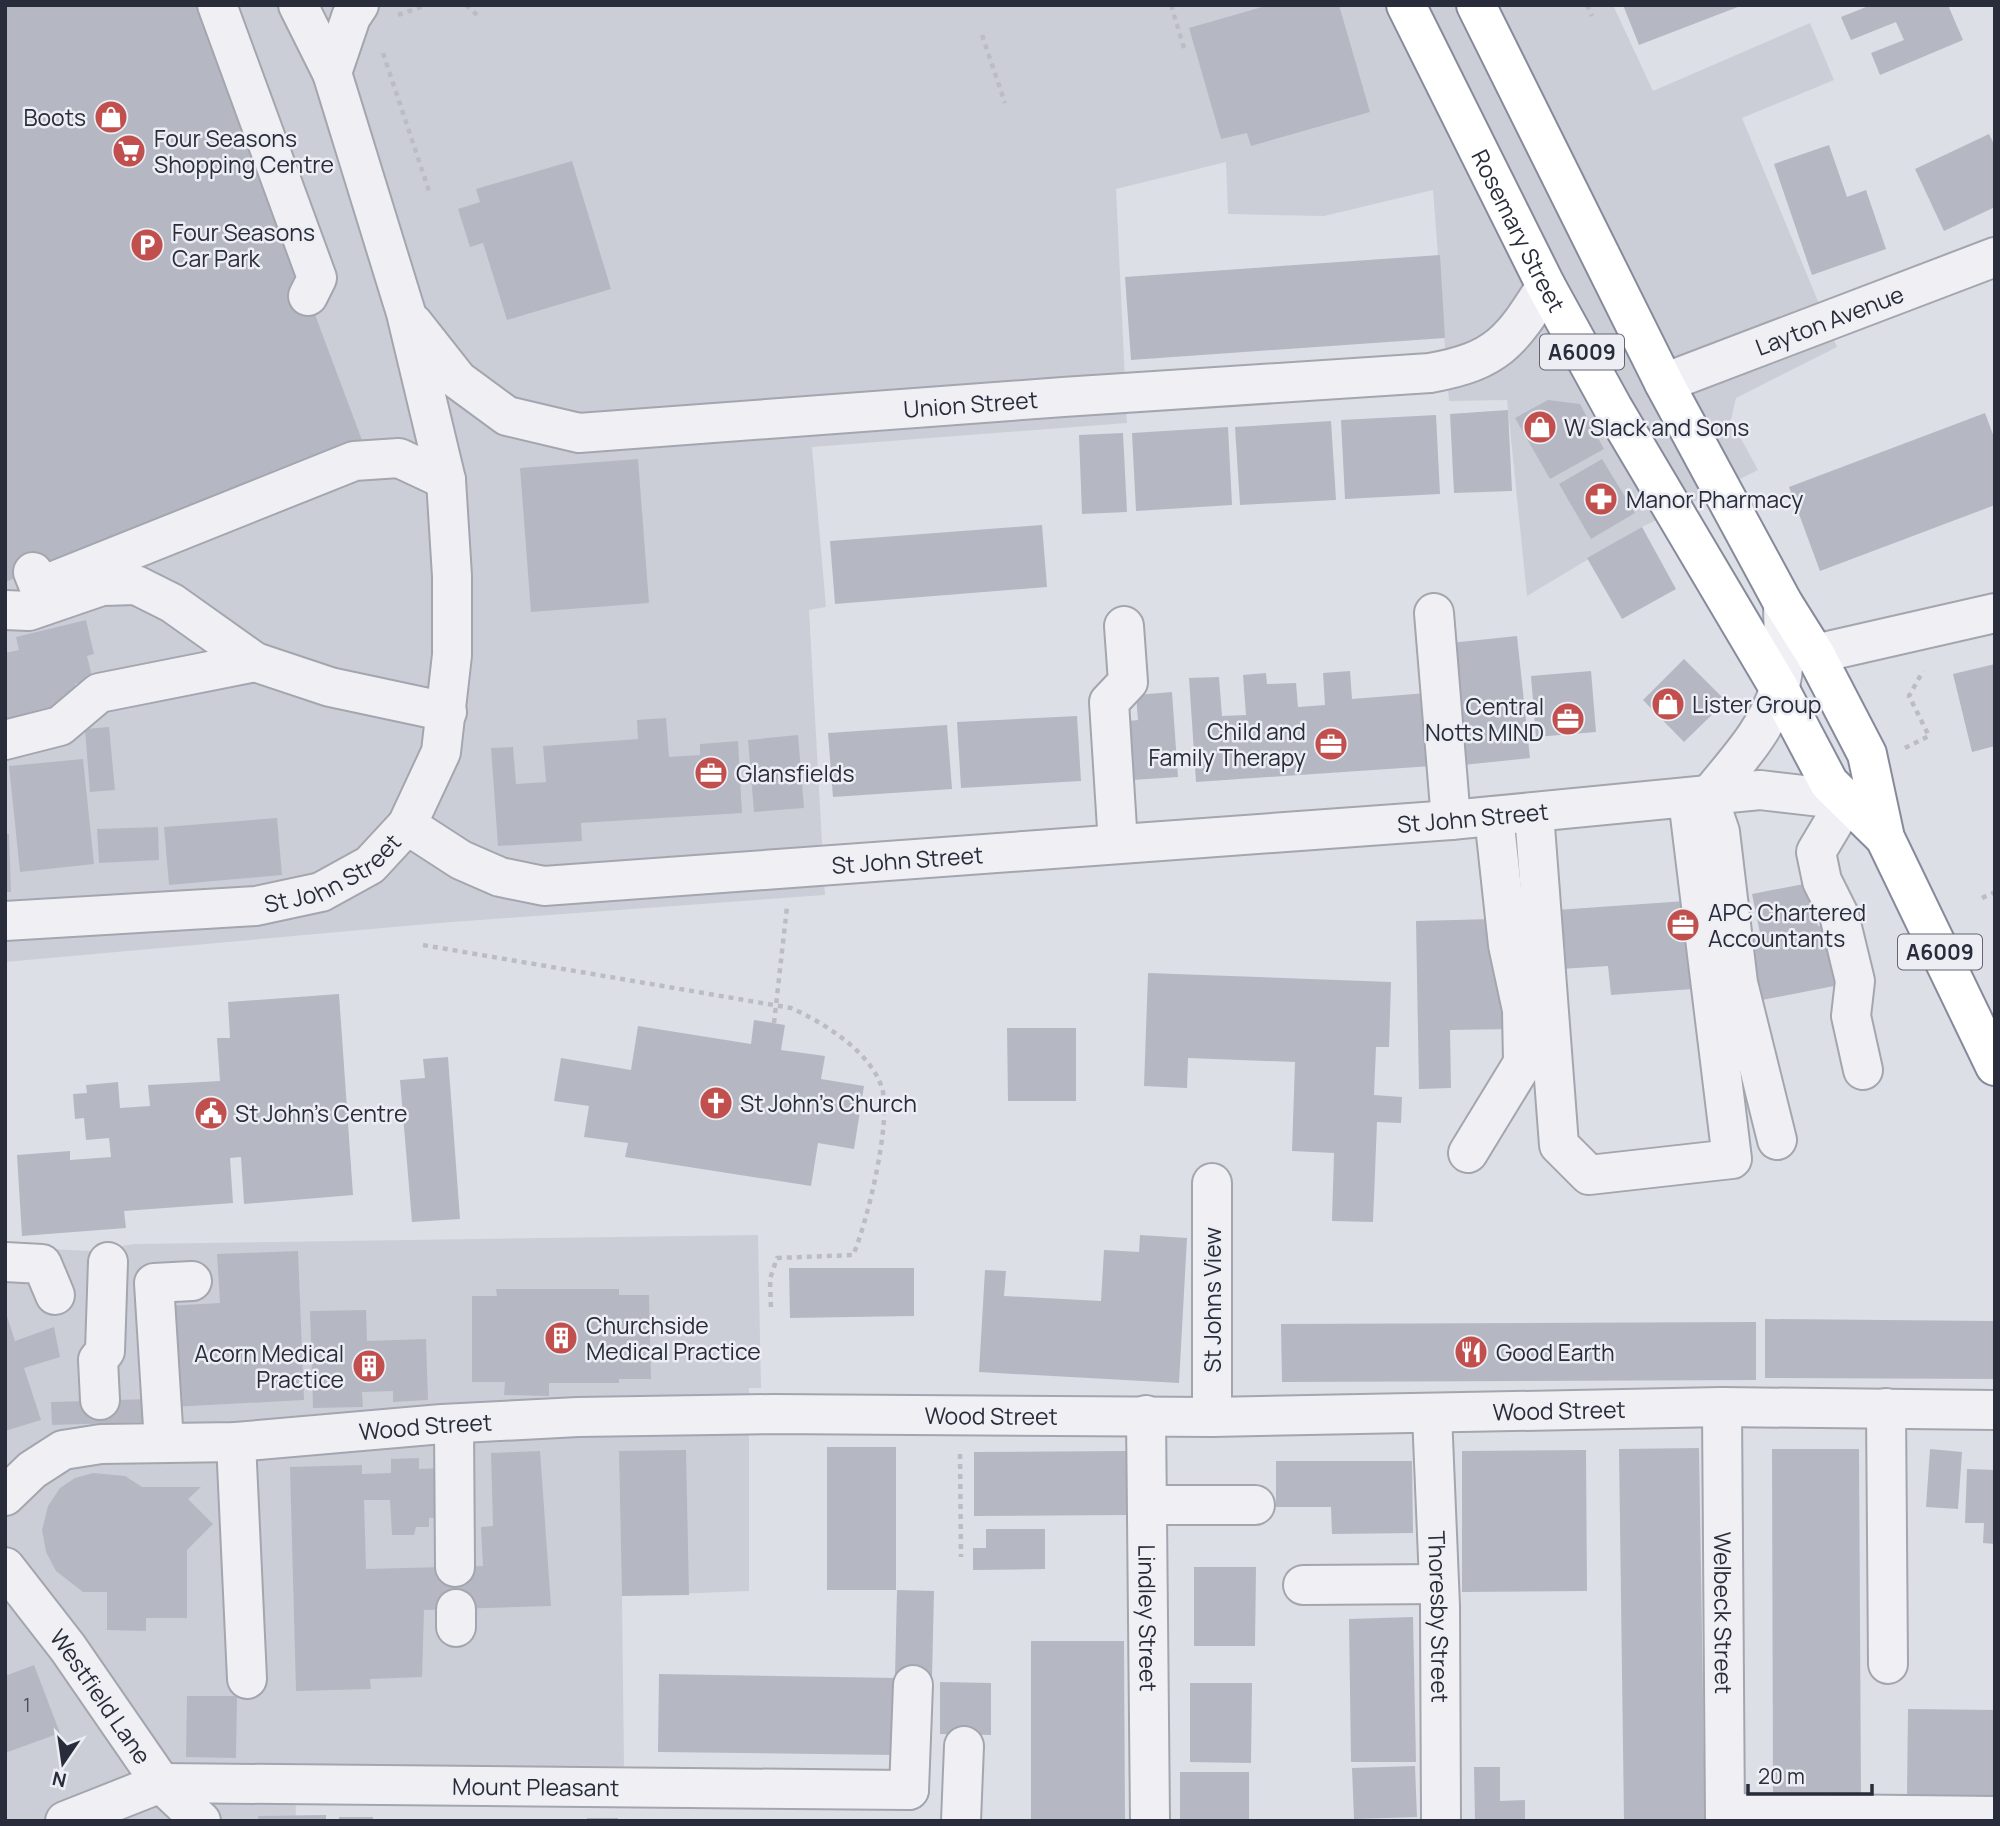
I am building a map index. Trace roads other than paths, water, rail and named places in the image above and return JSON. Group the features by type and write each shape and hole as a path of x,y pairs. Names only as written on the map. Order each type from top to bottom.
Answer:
{"highway":[{"name":"Rosemary Street","path":"1406,5 1546,286 1613,408 1779,688 1829,783 1885,838"},
{"name":"Rosemary Street","path":"1476,5 1664,383 1783,603 1815,654 1867,754 1885,838 1995,1066"}],"street":[{"path":"217,5 317,278 308,296"},
{"path":"298,5 332,73 406,313 446,480 452,576 452,656 447,712 441,752 407,825"},
{"path":"332,73 351,18 359,5"},
{"name":"Layton Avenue","path":"1664,383 1995,257"},
{"name":"Union Street","path":"406,313 458,380 507,416 579,433 1430,373 1463,367 1489,356 1518,330 1546,286"},
{"path":"33,572 39,587 354,461 399,458 446,480"},
{"path":"5,610 29,611 102,586 136,585 172,603 255,662 330,687 447,712"},
{"path":"1534,813 1559,1145 1590,1175 1732,1159 1698,798 1752,742 1779,688 1784,645 1783,603"},
{"path":"1434,613 1451,820"},
{"path":"1815,654 1995,613"},
{"path":"1118,844 1109,702 1128,682 1124,626"},
{"path":"5,740 60,726 99,693 255,662"},
{"name":"St John Street","path":"5,921 257,906 321,892 370,865 407,825 477,867 500,877 544,886 1451,820 1760,790 1847,800"},
{"path":"1698,798 1720,832 1738,983 1777,1140"},
{"path":"1847,800 1816,852 1822,881 1839,915 1855,982 1851,1016 1863,1070"},
{"path":"1468,1153 1522,1063 1522,1010 1508,945 1494,816"},
{"name":"St Johns View","path":"1212,1183 1213,1417"},
{"path":"5,1262 42,1264 55,1295"},
{"path":"101,1423 97,1360 105,1351 107,1262"},
{"path":"164,1443 155,1283 192,1281"},
{"name":"Wood Street","path":"5,1496 32,1470 101,1423 164,1443 236,1442 454,1423 707,1414 1213,1417 1722,1407 1995,1410"},
{"name":"Welbeck Street","path":"1722,1407 1725,1817"},
{"path":"1886,1408 1888,1664"},
{"name":"Thoresby Street","path":"1432,1414 1439,1584 1441,1821"},
{"name":"Lindley Street","path":"1146,1415 1150,1821"},
{"path":"454,1423 455,1567"},
{"path":"236,1442 247,1679"},
{"path":"1148,1505 1255,1505"},
{"name":"Westfield Lane","path":"5,1567 68,1648 161,1783 201,1821"},
{"path":"1303,1586 1439,1584"},
{"path":"913,1685 908,1790 924,1801 961,1812 964,1746"},
{"path":"65,1821 161,1783"},
{"name":"Mount Pleasant","path":"161,1783 908,1790"},
{"path":"1725,1817 1995,1816"}],"place":[{"name":"Boots","path":"111,117"},
{"name":"Four Seasons Shopping Centre","path":"129,151"},
{"name":"Four Seasons Car Park","path":"147,245"},
{"name":"W Slack and Sons","path":"1540,427"},
{"name":"Manor Pharmacy","path":"1601,499"},
{"name":"Lister Group","path":"1668,704"},
{"name":"Central Notts MIND","path":"1568,719"},
{"name":"Child and Family Therapy","path":"1331,744"},
{"name":"Glansfields","path":"711,773"},
{"name":"APC Chartered Accountants","path":"1683,925"},
{"name":"St John's Church","path":"716,1103"},
{"name":"St John's Centre","path":"211,1113"},
{"name":"Churchside Medical Practice","path":"561,1338"},
{"name":"Good Earth","path":"1471,1352"},
{"name":"Acorn Medical Practice","path":"369,1366"}]}
